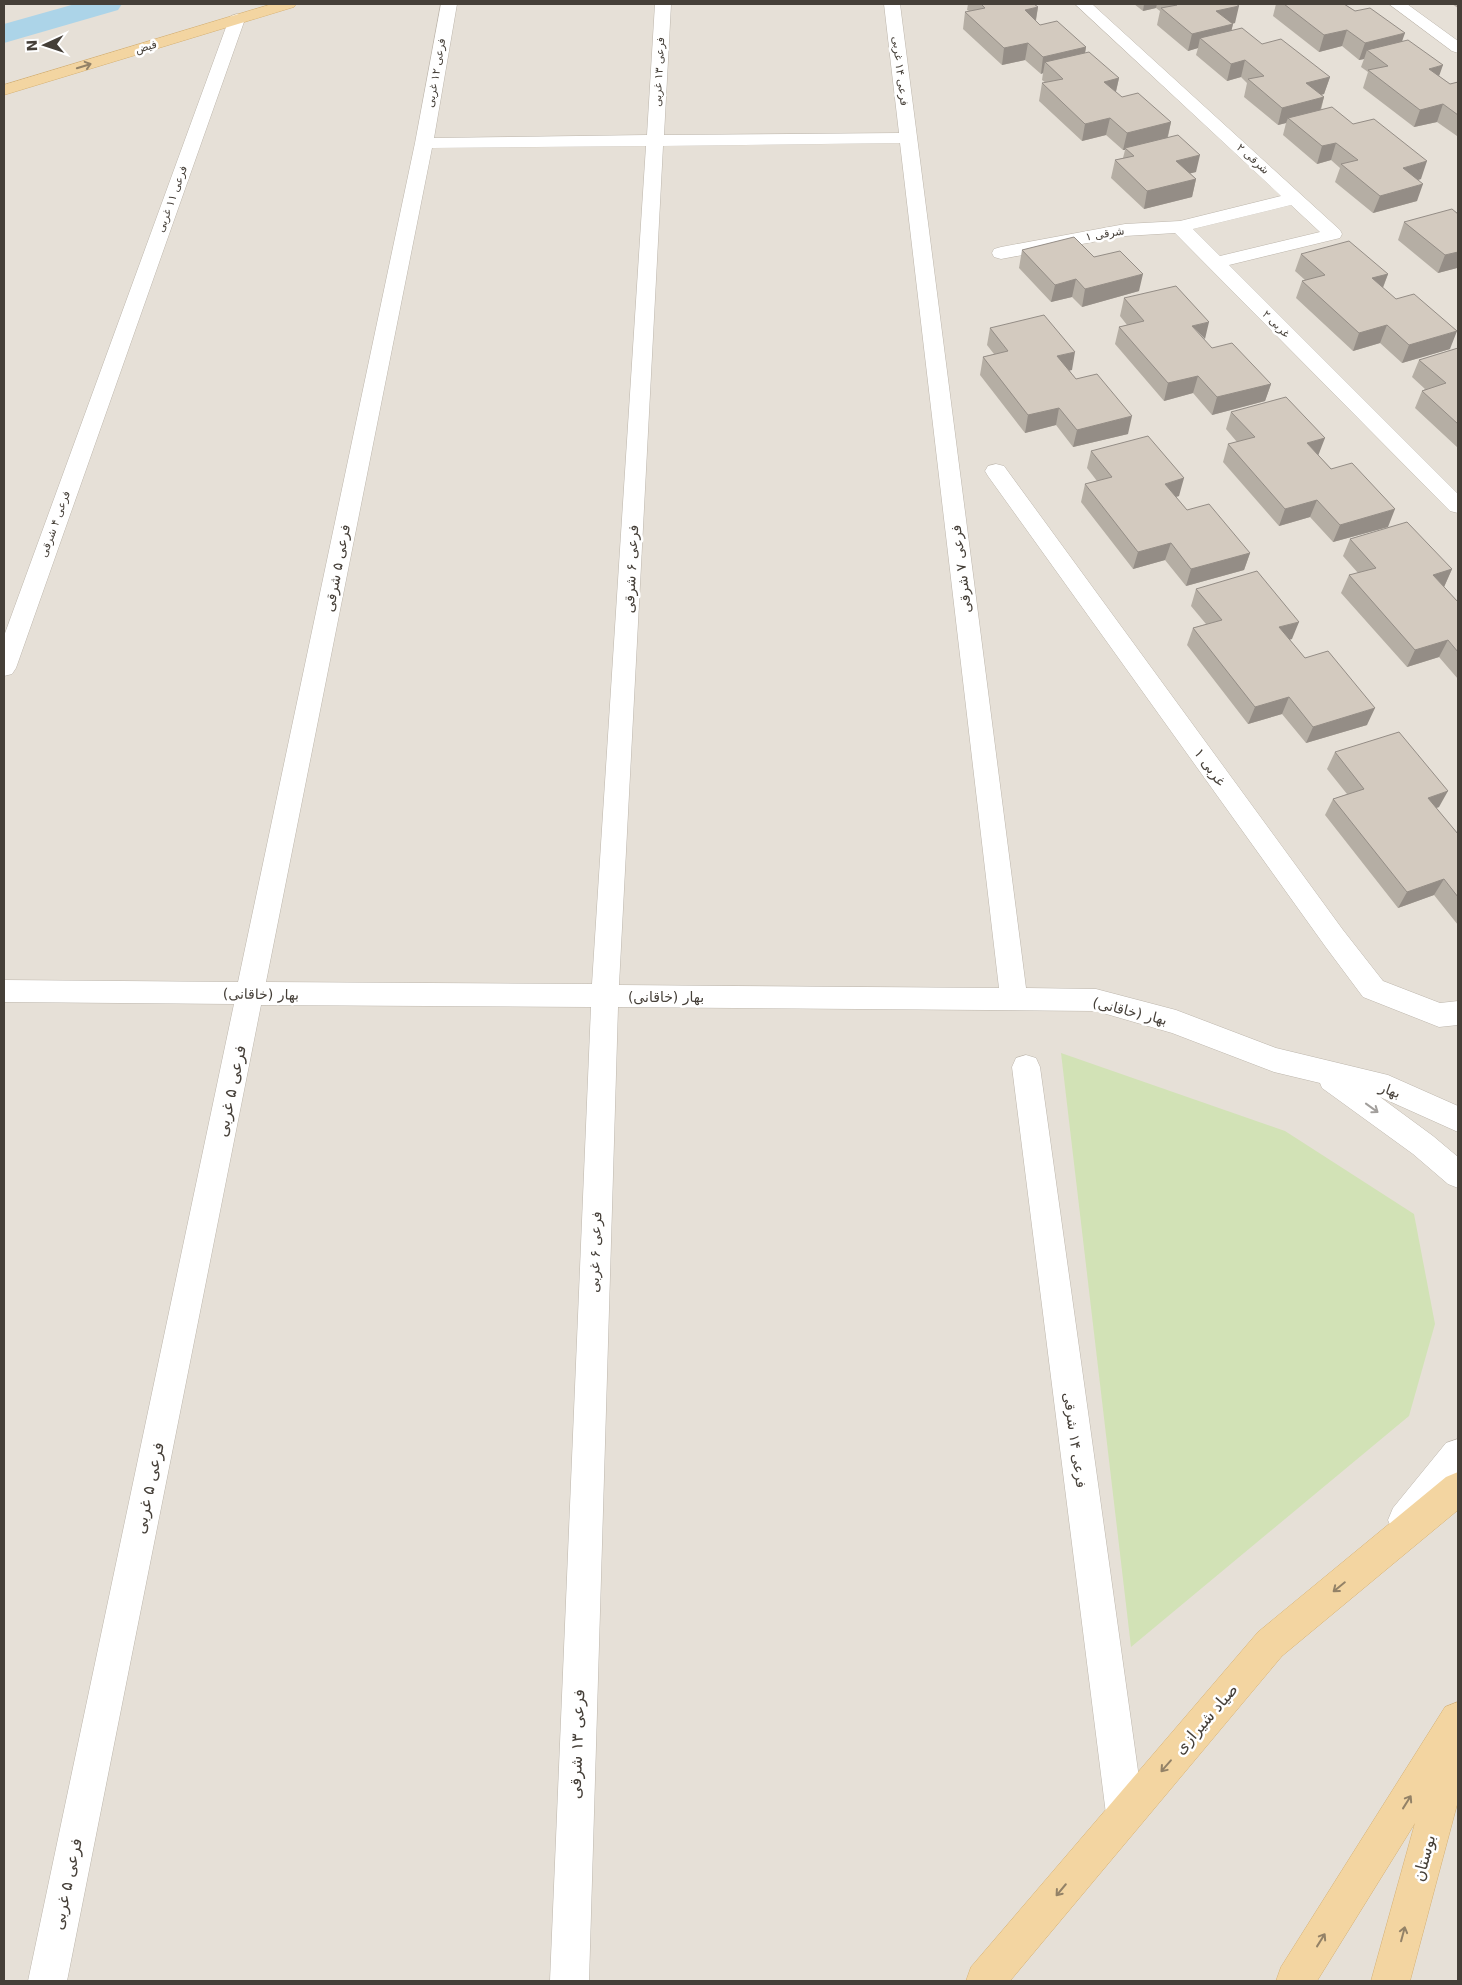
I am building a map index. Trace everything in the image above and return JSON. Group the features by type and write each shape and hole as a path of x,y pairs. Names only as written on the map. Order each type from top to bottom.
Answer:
{"main road":[{"name":"فیض","path":"4,90 288,4"},
{"name":"صیاد شیرازی","path":"985,1981 1124,1814 1270,1644 1458,1489"},
{"path":"1295,1981 1458,1720"},
{"name":"بوستان","path":"1391,1981 1458,1734"}],"street":[{"name":"فرعی ۱۲ غربی","path":"424,143 449,4"},
{"name":"فرعی ۱۳ غربی","path":"656,140 662,4"},
{"name":"فرعی ۱۴ غربی","path":"892,4 909,138"},
{"name":"۲ شرقی","path":"1083,4 1333,234 1215,262"},
{"path":"1397,4 1458,48"},
{"name":"فرعی ۱۱ غربی","path":"107,379 237,19"},
{"path":"424,143 909,138"},
{"name":"فرعی ۷ شرقی","path":"909,138 1014,1000"},
{"name":"فرعی ۶ شرقی","path":"605,997 656,140"},
{"name":"فرعی ۵ شرقی","path":"250,994 424,143"},
{"path":"1180,227 1296,198"},
{"name":"۱ شرقی","path":"1001,253 1125,230 1180,227"},
{"name":"۲ غربی","path":"1180,227 1458,506"},
{"name":"فرعی ۴ شرقی","path":"4,668 107,379"},
{"name":"۱ غربی","path":"996,472 1373,989 1439,1015 1458,1012"},
{"name":"بهار (خاقانی)","path":"4,992 1096,1000 1176,1022 1274,1060 1318,1070"},
{"name":"فرعی ۵ غربی","path":"47,1981 250,994"},
{"name":"فرعی ۶ غربی","path":"586,1507 605,997"},
{"name":"فرعی ۱۴ شرقی","path":"1026,1067 1124,1814"},
{"path":"1318,1070 1423,1145 1458,1175"},
{"name":"بهار","path":"1318,1070 1388,1088 1458,1119"},
{"path":"1371,1561 1458,1455"},
{"name":"فرعی ۱۳ شرقی","path":"569,1981 586,1507"}],"shaded area":[{"path":"4,4 1458,4 1458,1981 4,1981"}],"green space":[{"path":"1061,1053 1285,1131 1414,1214 1435,1324 1409,1416 1131,1647"}],"building":[{"path":"981,4 1034,4 1038,7 1025,10 1040,25 1057,21 1086,47 1043,57 1028,43 1004,48 965,12 985,8"},
{"path":"1175,4 1236,4 1239,6 1216,11 1233,24 1192,34 1161,8 1177,5"},
{"path":"1284,4 1344,4 1355,11 1370,8 1405,33 1365,43 1347,30 1324,35"},
{"path":"1242,28 1262,44 1281,39 1330,77 1306,83 1324,97 1282,108 1248,79 1264,76 1245,60 1231,64 1200,38"},
{"path":"1408,40 1443,65 1429,69 1450,84 1458,82 1458,115 1443,104 1420,110 1368,70 1388,66 1367,50"},
{"path":"1089,52 1119,78 1104,82 1122,97 1138,93 1171,122 1127,133 1110,118 1085,124 1042,83 1063,79 1045,62"},
{"path":"1332,107 1353,124 1374,119 1427,161 1403,168 1423,184 1380,196 1341,164 1358,160 1336,143 1322,146 1288,118"},
{"path":"1178,135 1200,155 1176,161 1196,179 1147,191 1115,160 1134,156 1125,148"},
{"path":"1452,209 1458,214 1458,252 1445,255 1404,222"},
{"path":"1074,237 1094,257 1120,251 1143,274 1085,289 1076,279 1055,285 1022,250"},
{"path":"1349,241 1388,274 1372,278 1396,299 1414,294 1457,331 1409,345 1387,325 1359,333 1302,281 1325,275 1301,254"},
{"path":"1176,286 1209,322 1192,326 1212,348 1232,343 1271,384 1217,397 1198,376 1168,383 1119,327 1144,321 1124,298"},
{"path":"1044,315 1075,352 1057,356 1076,379 1097,374 1132,416 1077,430 1059,408 1028,415 983,357 1008,351 990,328"},
{"path":"1458,348 1458,424 1422,391 1446,383 1419,360"},
{"path":"1286,397 1325,438 1307,443 1331,469 1352,463 1395,509 1340,525 1317,500 1285,509 1228,444 1255,437 1231,412"},
{"path":"1148,436 1184,478 1165,484 1187,510 1209,504 1250,553 1191,569 1171,543 1138,552 1085,484 1112,477 1091,451"},
{"path":"1407,522 1452,569 1433,575 1458,602 1458,652 1448,640 1415,650 1349,575 1376,568 1350,539"},
{"path":"1257,571 1299,622 1279,627 1305,658 1328,651 1375,708 1313,727 1289,697 1255,707 1193,628 1222,620 1196,589"},
{"path":"1399,732 1448,791 1428,798 1458,834 1458,897 1444,879 1407,892 1333,799 1364,789 1335,752"}],"waterway":[{"path":"4,34 107,4"}]}
